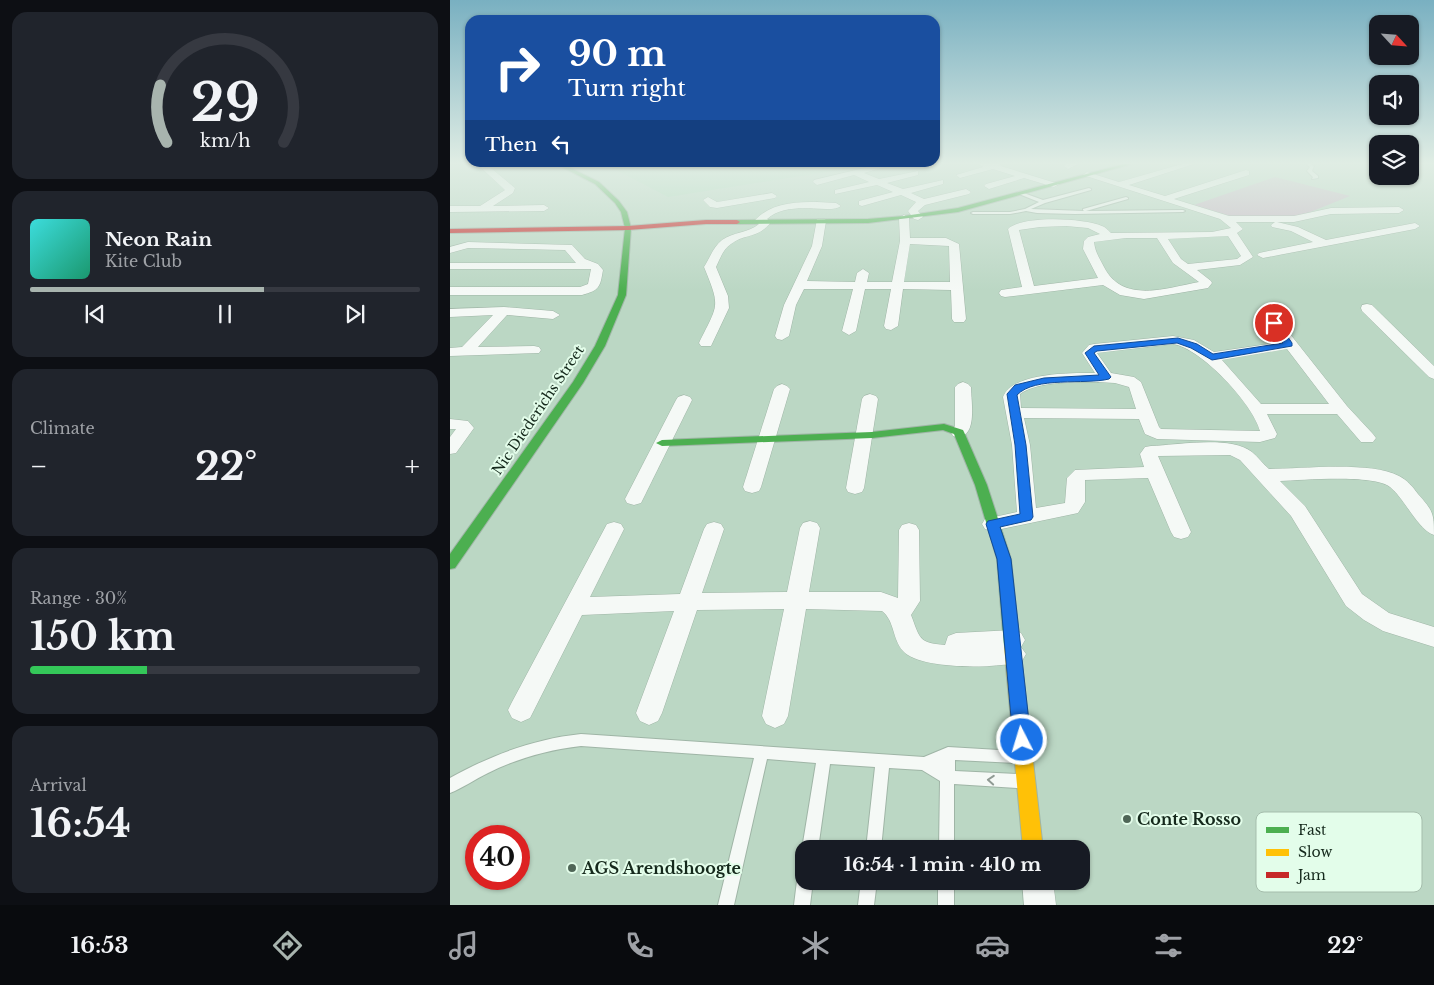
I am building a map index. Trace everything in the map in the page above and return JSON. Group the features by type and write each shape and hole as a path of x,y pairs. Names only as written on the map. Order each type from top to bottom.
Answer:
{"street":[{"name":"Nic Diederichs Street","path":"450,564 578,382 600,346 622,295 628,228 620,206"},
{"path":"706,343 723,308 722,296 710,268 722,246 728,241 759,231 767,213 803,206"},
{"path":"918,206 913,211 918,217"},
{"path":"453,233 628,228 706,222 821,222 904,218 972,206"},
{"path":"1182,206 1233,227 1288,227 1324,244"},
{"path":"450,208 544,208"},
{"path":"1160,235 1177,261 1206,283 1188,289 1135,295 1124,292 1105,281 1089,249 1092,239 1108,235 1160,235 1214,236 1233,227 1294,219 1331,211 1399,210"},
{"path":"891,326 904,241 904,218"},
{"path":"782,336 790,305 817,246 821,222"},
{"path":"1029,290 1012,229 1026,225 1081,225 1095,227 1108,235"},
{"path":"1263,255 1415,226"},
{"path":"1186,268 1229,264 1245,259 1247,257 1246,252 1233,227"},
{"path":"904,241 953,242 959,319"},
{"path":"450,250 468,245 568,247 581,261 594,266 597,270 594,286 582,291 450,292"},
{"path":"450,266 594,266"},
{"path":"799,285 861,280 897,286 957,286"},
{"path":"849,331 861,280"},
{"path":"1005,293 1105,281"},
{"path":"1367,308 1434,374"},
{"path":"450,313 504,311 553,315"},
{"path":"466,352 504,311"},
{"path":"1274,323 1341,409 1367,438"},
{"path":"1027,517 1016,412 1011,397 1019,387 1044,381 1106,377 1134,382 1151,430 1162,435 1265,436 1269,431 1257,409 1212,357 1194,346 1178,340 1094,348 1089,353 1106,377"},
{"path":"1212,357 1289,344"},
{"path":"450,352 534,350"},
{"path":"959,432 963,427 963,387"},
{"path":"752,486 782,389"},
{"path":"855,488 870,399"},
{"path":"634,499 684,400"},
{"path":"1257,409 1341,409"},
{"path":"1016,412 1145,414"},
{"path":"450,424 462,425 466,428 450,449"},
{"path":"662,443 864,435 944,427 959,432 981,485 1004,559 1032,840"},
{"path":"1181,532 1155,472 1149,454 1151,451 1222,448 1241,452 1298,511 1354,600 1364,610 1390,624 1434,637"},
{"path":"992,524 1071,508 1075,502 1076,478 1081,474 1155,472"},
{"path":"1265,475 1366,475 1385,477 1399,486 1434,528"},
{"path":"775,716 810,528"},
{"path":"521,710 614,529"},
{"path":"649,713 714,529"},
{"path":"900,612 909,601 909,530"},
{"path":"574,606 743,600 881,600 893,605 900,612 909,642 916,649 932,654 944,655 1013,647"},
{"path":"1039,890 1040,905"}],"lane":[{"path":"973,213 1010,213 1034,206"},
{"path":"1075,213 1098,206"},
{"path":"1026,210 1075,213 1183,211"},
{"path":"450,786 514,754 541,744 581,740 924,764 947,777 1025,782"},
{"path":"726,905 762,753"},
{"path":"946,840 948,753"},
{"path":"924,764 948,753 1024,758"},
{"path":"811,840 824,757"},
{"path":"874,840 883,761"},
{"path":"802,905 804,890"},
{"path":"866,905 868,890"},
{"path":"946,890 946,905"}],"shaded area":[{"path":"1198,206 1325,206 1298,217 1233,217"}],"traffic: fast":[{"path":"450,564 578,383 600,346 622,295 628,228 624,212 620,206"},
{"path":"737,222 868,221 904,218 972,206"},
{"path":"662,443 872,435 944,427 959,432 981,485 1004,559 1012,646"}],"traffic: slow":[{"path":"1012,646 1032,840"}],"traffic: jam":[{"path":"450,231 628,228 706,222 737,222"}],"place":[{"name":"Conte Rosso","path":"1127,819"},
{"name":"AGS Arendshoogte","path":"572,868"}],"route":[{"path":"1022,740 1004,559 992,524 1027,517 1021,445 1016,412 1011,397 1012,394 1019,387 1044,381 1106,377 1091,358 1089,353 1094,348 1178,340 1199,348 1212,357 1289,344 1274,323"}]}
